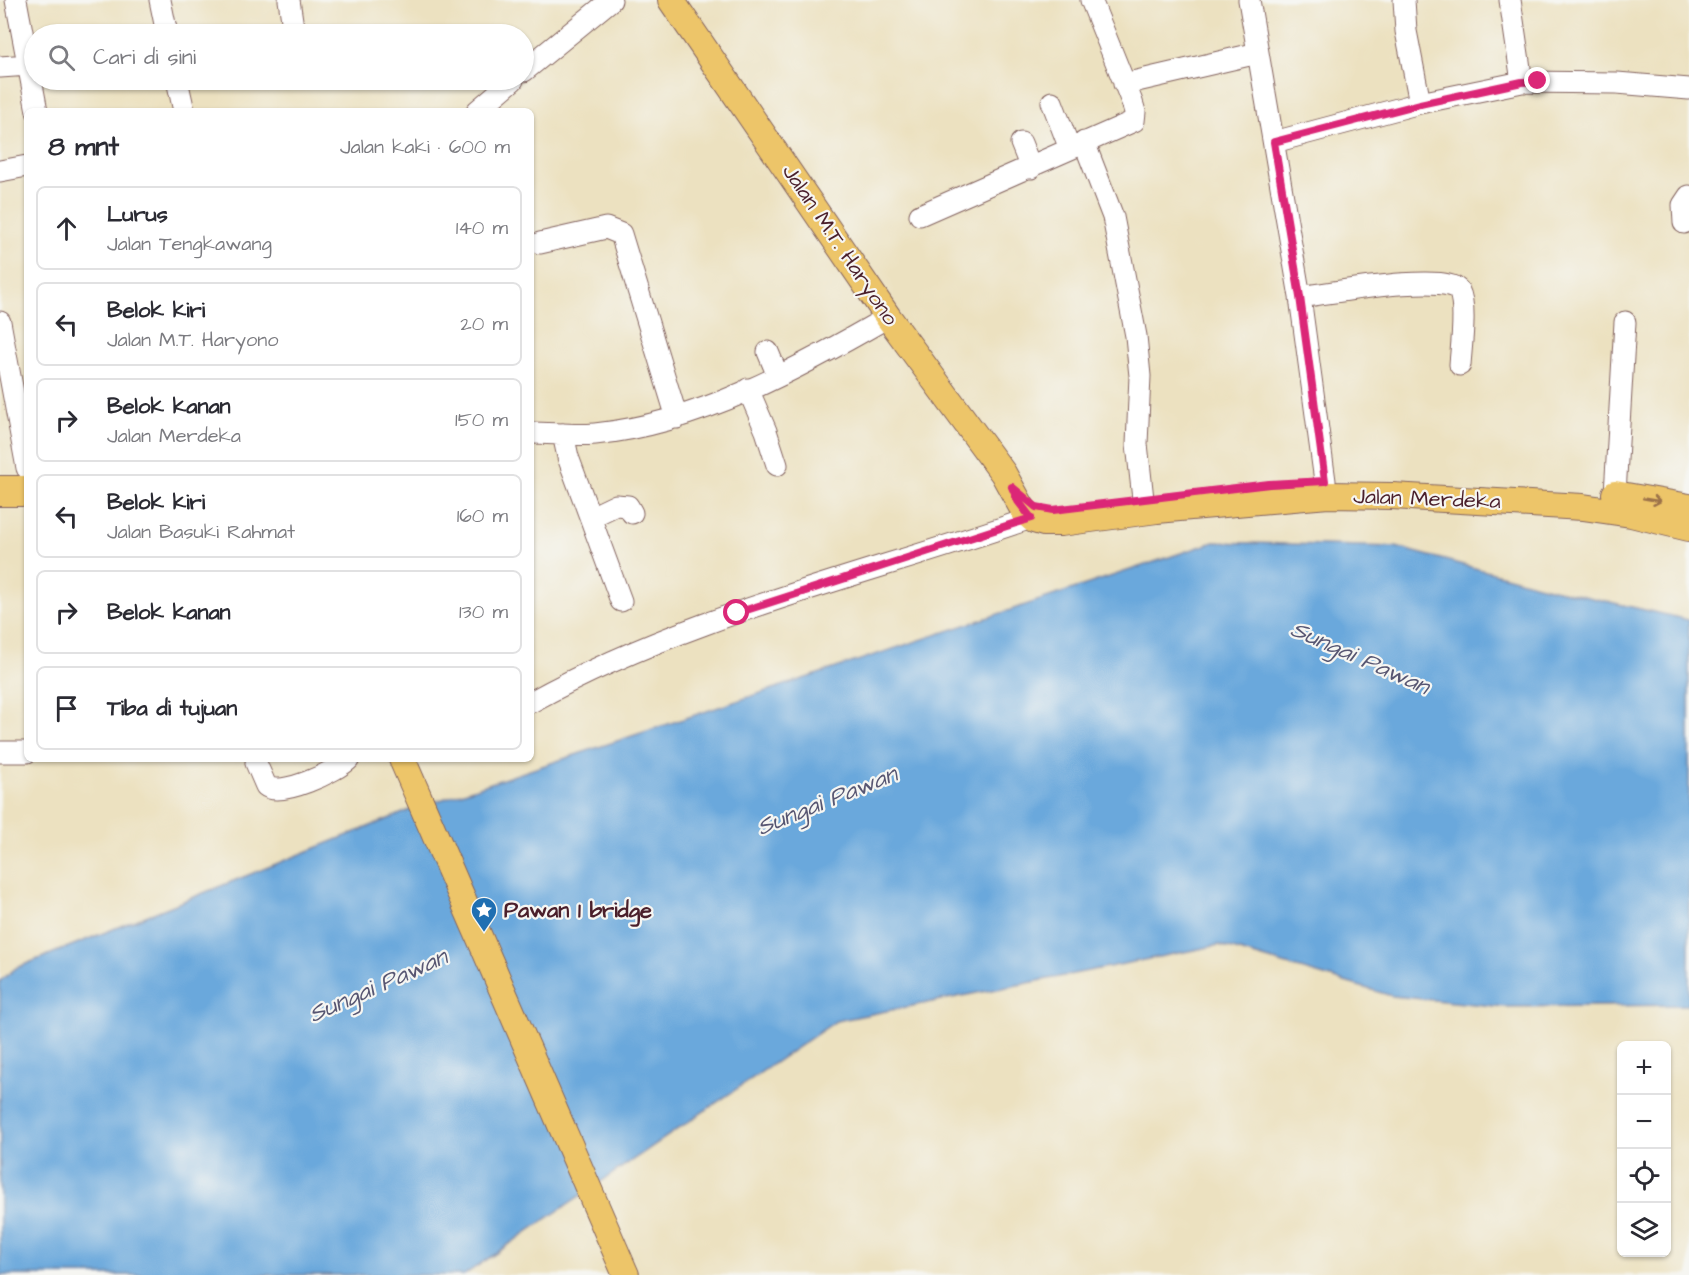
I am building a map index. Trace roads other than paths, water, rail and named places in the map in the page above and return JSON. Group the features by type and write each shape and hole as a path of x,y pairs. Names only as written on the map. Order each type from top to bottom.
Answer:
{"highway":[{"path":"0,491 24,491"},
{"path":"0,507 24,507"}],"main road":[{"name":"Jalan M.T. Haryono","path":"671,0 888,317 1024,505"},
{"name":"Jalan Merdeka","path":"1024,505 1053,510 1269,484 1325,481 1487,494 1606,509 1689,528"},
{"name":"Jalan Merdeka","path":"1024,505 1044,523 1061,523 1157,510 1328,495 1615,494 1689,507"},
{"path":"403,762 624,1270"}],"street":[{"path":"16,0 24,43"},
{"path":"160,0 165,24"},
{"path":"290,0 293,24"},
{"path":"534,63 611,0"},
{"path":"920,215 1134,121 1135,112 1091,0"},
{"path":"1249,0 1300,297 1325,481"},
{"path":"1404,0 1406,31 1420,104"},
{"path":"1510,0 1522,82"},
{"path":"1124,84 1258,53"},
{"path":"0,67 24,64"},
{"path":"1274,142 1420,104 1522,82 1617,83 1689,89"},
{"path":"33,90 36,108"},
{"path":"179,90 183,108"},
{"path":"480,108 501,90"},
{"path":"1052,102 1113,218 1128,338 1140,376 1137,444 1143,499"},
{"path":"1021,143 1030,168"},
{"path":"0,171 24,166"},
{"path":"1684,223 1683,205 1689,196"},
{"path":"540,243 606,228 621,234 677,418"},
{"path":"1300,297 1430,281 1452,285 1461,293 1460,365"},
{"path":"534,433 618,431 677,418 817,359 888,317"},
{"path":"0,322 3,352 24,454"},
{"path":"1615,494 1625,322"},
{"path":"768,352 778,376"},
{"path":"748,389 766,431 777,465"},
{"path":"563,434 568,457 621,601"},
{"path":"591,517 619,505 628,506 632,513"},
{"path":"534,700 572,679 737,613 1024,505"},
{"path":"0,752 24,752"},
{"path":"256,763 266,786 277,790 307,782 344,762"}],"water":[{"name":"Sungai Pawan","path":"1214,542 1396,547 1553,589 1689,620 1689,1005 1505,1007 1392,996 1219,945 836,1021 464,1275 0,1275 0,981 16,968 413,809"}],"place":[{"name":"Pawan 1 bridge","path":"484,933"}]}
